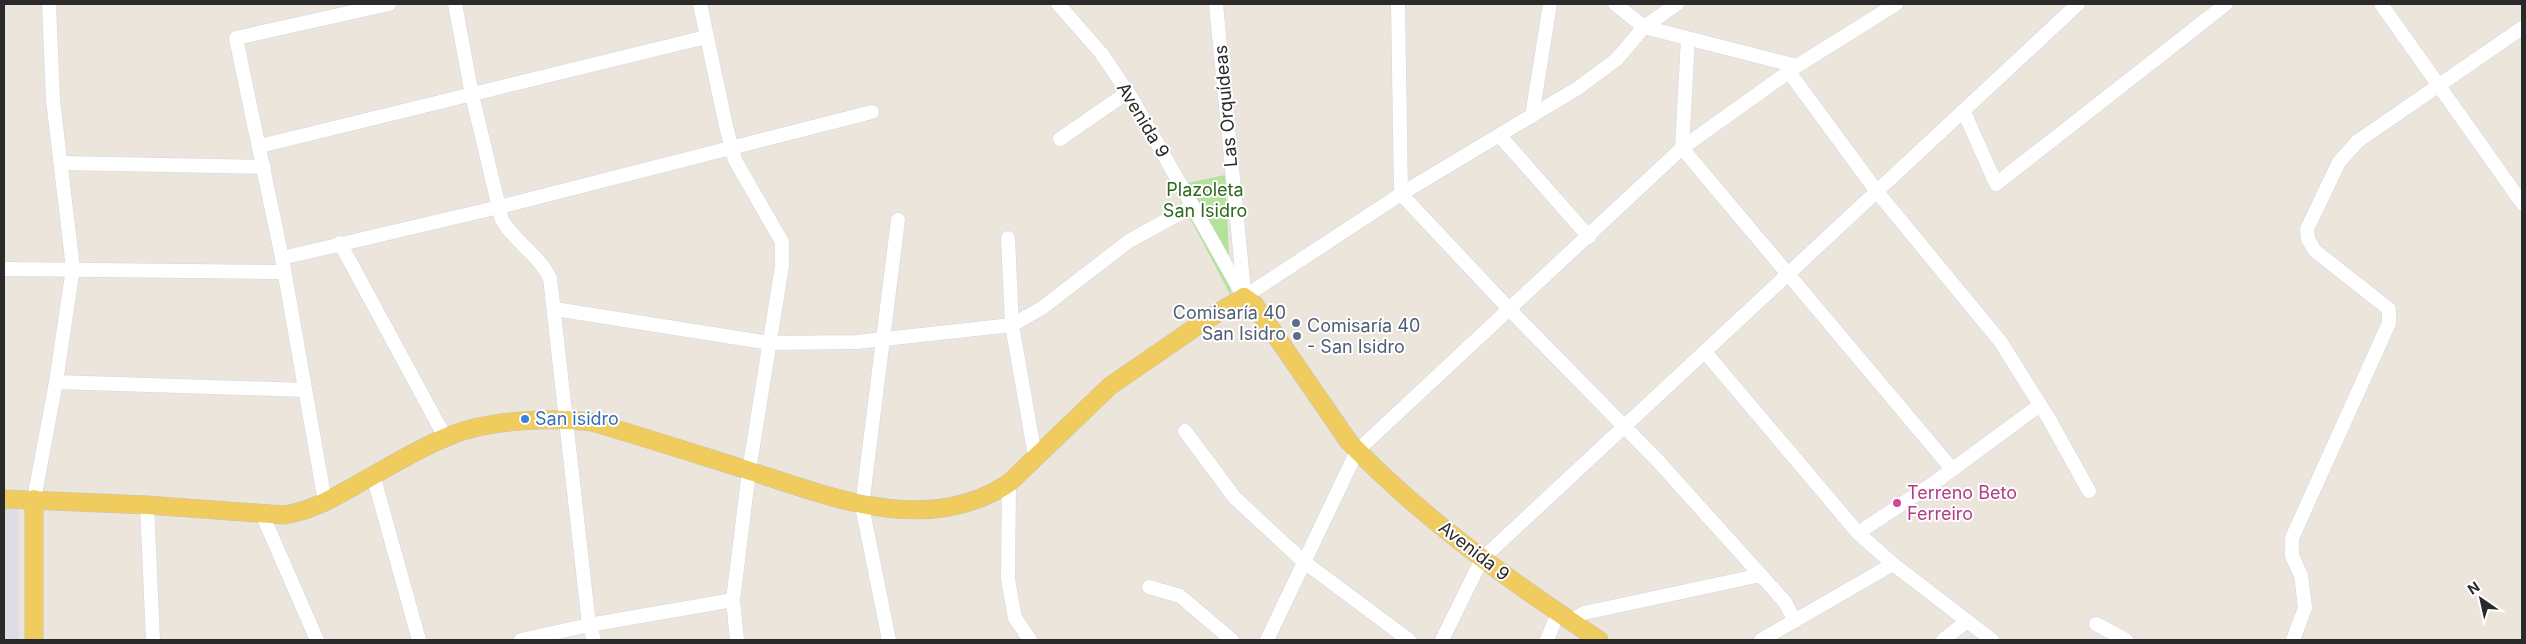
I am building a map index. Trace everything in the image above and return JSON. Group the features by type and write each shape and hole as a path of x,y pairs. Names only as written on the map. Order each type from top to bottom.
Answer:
{"main road":[{"name":"Avenida 9","path":"1244,297 1254,304 1357,451 1406,498 1482,558 1599,640"},
{"path":"4,499 147,505 262,514 297,513 325,502 445,437 487,426 564,419 592,422 862,506 939,509 978,500 1009,484 1035,456 1110,386 1132,369 1244,297"},
{"path":"34,499 34,640"}],"street":[{"path":"34,499 56,382 73,268 54,100 49,4"},
{"path":"325,502 283,265 260,146 236,38 389,4"},
{"path":"455,4 472,95 499,207 507,227 545,268 550,278 555,309 564,419 589,625 594,640"},
{"path":"700,4 735,160 782,242 782,266 749,471 734,600 737,640"},
{"name":"Avenida 9","path":"1058,4 1101,53 1128,92 1244,297"},
{"name":"Las Orquídeas","path":"1216,4 1244,297"},
{"path":"1398,4 1401,194 1623,427 1658,460 1785,602 1795,621"},
{"path":"1532,116 1550,4"},
{"path":"1615,4 1644,28 1688,38 1793,69 1878,192 2000,341 2040,405 2089,490"},
{"path":"1442,640 1482,558 1787,274 1878,192 2078,4"},
{"path":"1964,112 1996,184 2226,4"},
{"path":"2381,4 2522,203"},
{"path":"1244,297 1401,194 1578,88 1617,59 1644,28 1669,6"},
{"path":"1267,640 1357,451 1589,237 1682,148 1793,69 1890,6"},
{"path":"2293,640 2305,608 2301,575 2292,556 2292,538 2389,323 2388,310 2315,251 2308,239 2307,228 2339,162 2358,141 2522,28"},
{"path":"260,146 706,37"},
{"path":"1688,38 1682,148 1952,469"},
{"path":"1060,139 1128,92"},
{"path":"4,268 283,265 340,244 499,207 732,146 872,112"},
{"path":"1500,136 1589,237"},
{"path":"61,163 264,167"},
{"path":"555,309 770,343 857,342 1012,325 1042,308 1129,241 1193,206"},
{"path":"890,640 862,506 898,220"},
{"path":"1008,238 1012,325 1035,456"},
{"path":"340,244 445,437"},
{"path":"1705,352 1858,533 1894,564 1992,640"},
{"path":"56,382 305,390"},
{"path":"1858,533 1952,469 2040,405"},
{"path":"1185,432 1235,498 1303,561 1409,640"},
{"path":"374,476 419,640"},
{"path":"1009,484 1008,579 1015,618 1030,640"},
{"path":"147,505 153,640"},
{"path":"262,514 317,640"},
{"path":"1761,640 1894,564"},
{"path":"1546,640 1564,617 1761,576"},
{"path":"1149,587 1180,596 1232,640"},
{"path":"521,640 589,625 734,600"},
{"path":"1943,640 1967,621"},
{"path":"2096,624 2126,640"}],"shaded area":[{"path":"4,508 18,508 19,640 4,640"}],"green space":[{"name":"Plazoleta San Isidro","path":"1225,175 1231,296 1173,186"}],"place":[{"name":"Comisaría 40 San Isidro","path":"1296,323"},
{"name":"Comisaría 40 - San Isidro","path":"1297,336"},
{"name":"San isidro","path":"525,419"},
{"name":"Terreno Beto Ferreiro","path":"1897,503"}]}
